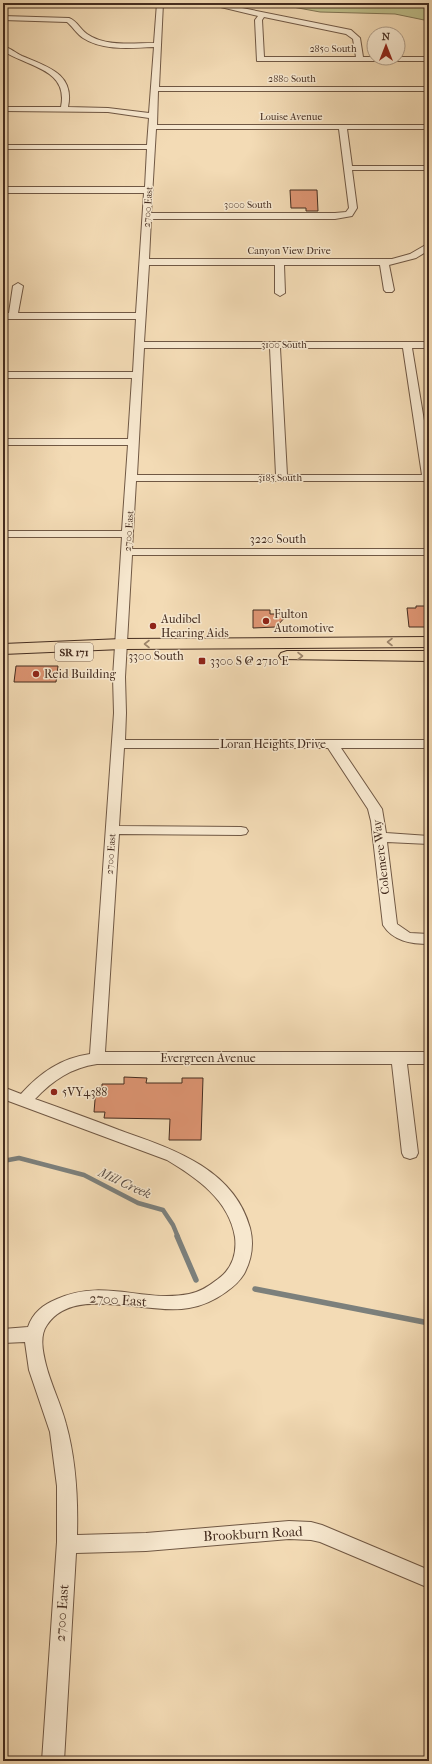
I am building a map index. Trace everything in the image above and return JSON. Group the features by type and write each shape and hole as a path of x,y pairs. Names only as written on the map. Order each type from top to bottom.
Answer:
{"main road":[{"name":"3300 South","path":"121,650 429,642"},
{"name":"3300 South","path":"3,649 429,656"}],"street":[{"name":"2700 East","path":"98,1058 118,744 121,650 160,3"},
{"path":"206,3 337,29 354,35 360,60"},
{"name":"2850 South","path":"263,14 258,20 260,59 429,59"},
{"path":"3,18 69,20 84,35 95,41 116,45 158,45"},
{"path":"3,48 13,55 49,71 61,80 66,90 64,109"},
{"name":"2880 South","path":"155,89 429,89"},
{"path":"3,109 108,110 154,116"},
{"name":"Louise Avenue","path":"153,127 429,127"},
{"path":"343,127 348,168 429,168"},
{"path":"3,147 152,147"},
{"name":"3000 South","path":"147,216 335,216 349,214 353,208 348,168"},
{"path":"3,190 149,190"},
{"name":"Canyon View Drive","path":"145,262 384,262 408,258 429,246"},
{"path":"279,262 280,293"},
{"path":"384,262 389,290"},
{"path":"13,316 18,286"},
{"path":"3,316 141,316"},
{"name":"3100 South","path":"140,345 429,345"},
{"path":"275,345 282,478"},
{"path":"407,345 429,478"},
{"path":"3,375 138,375"},
{"path":"3,442 134,442"},
{"name":"3185 South","path":"132,478 429,478"},
{"path":"3,534 128,534"},
{"name":"3220 South","path":"127,552 429,552"},
{"name":"Loran Heights Drive","path":"118,744 429,744"},
{"name":"Colemere Way","path":"332,744 373,804 378,821 390,925 396,932 411,938 429,939"},
{"path":"112,830 240,831"},
{"path":"380,837 429,840"},
{"name":"Evergreen Avenue","path":"25,1100 51,1074 81,1060 98,1058 429,1058"},
{"path":"398,1058 410,1153"},
{"path":"3,1093 25,1100"},
{"name":"2700 East","path":"25,1100 62,1116 173,1156 197,1169 212,1182 235,1210 244,1237 243,1252 237,1273 223,1287 206,1297 194,1301 152,1302 101,1296 80,1298 61,1303 38,1322 34,1334 38,1366 56,1420 63,1451 67,1493 67,1544 53,1761"},
{"path":"3,1336 34,1334"},
{"name":"Brookburn Road","path":"67,1544 146,1542 281,1531 311,1531 429,1579"}],"green space":[{"path":"271,3 429,3 429,21 395,14 320,12"}],"building":[{"path":"290,190 317,190 318,211 306,211 306,208 291,208"},
{"path":"416,606 429,606 429,627 409,627 407,608 416,608"},
{"name":"Fulton Automotive","path":"253,610 270,610 270,614 288,614 276,627 253,628"},
{"name":"Reid Building","path":"16,666 58,666 56,682 14,682"},
{"path":"124,1077 147,1078 146,1083 182,1083 182,1078 203,1078 201,1140 169,1140 170,1119 104,1118 105,1112 94,1112 96,1088 102,1088 102,1084 124,1084"}],"waterway":[{"name":"Mill Creek","path":"3,1161 19,1158 84,1175 138,1203 163,1210 173,1225 178,1237"},
{"name":"Mill Creek","path":"177,1236 196,1280"},
{"name":"Mill Creek","path":"255,1289 429,1323"}],"place":[{"name":"Fulton Automotive","path":"266,621"},
{"name":"Audibel Hearing Aids","path":"153,626"},
{"name":"3300 S @ 2710 E","path":"202,661"},
{"name":"Reid Building","path":"36,674"},
{"name":"5VY4388","path":"54,1092"}]}
